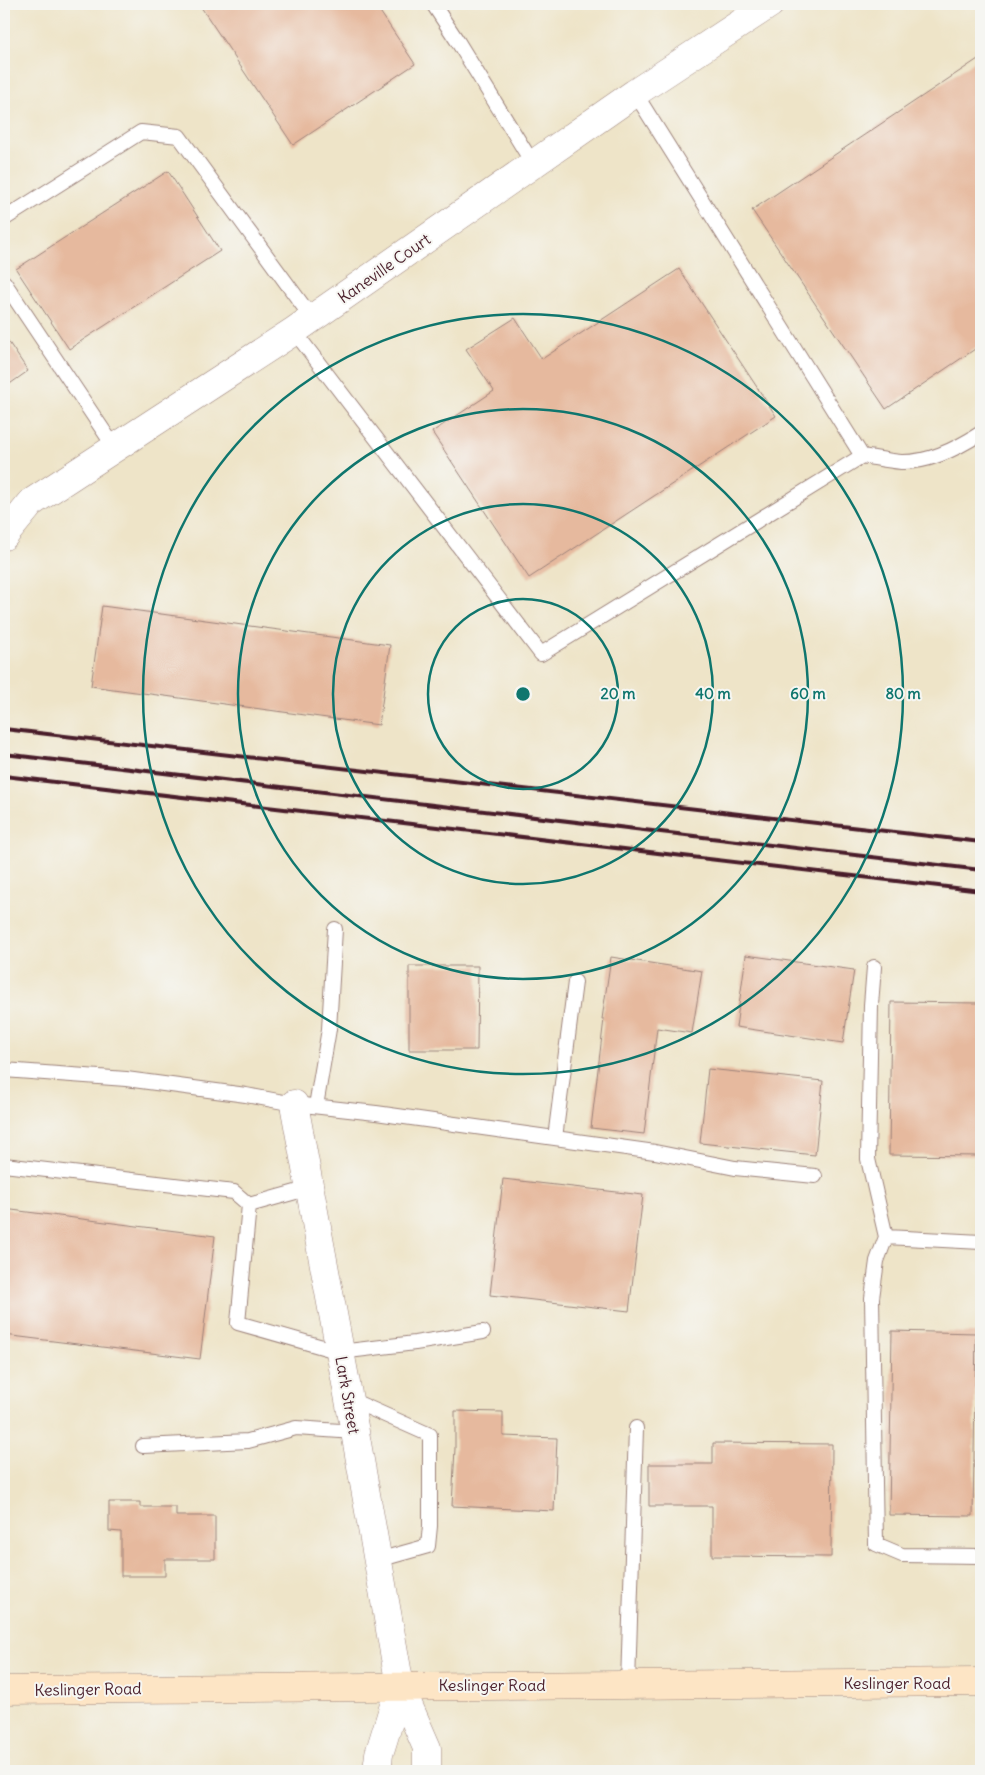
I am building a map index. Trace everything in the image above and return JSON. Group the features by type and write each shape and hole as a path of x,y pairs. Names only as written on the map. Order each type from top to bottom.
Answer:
{"main road":[{"name":"Keslinger Road","path":"4,1690 981,1682"}],"street":[{"name":"Kaneville Court","path":"4,536 32,502 303,324 635,93 770,4"},
{"name":"Lark Street","path":"305,1105 310,1188 400,1686"},
{"path":"377,1771 380,1754 400,1686"},
{"path":"400,1686 427,1748 427,1771"}],"lane":[{"path":"433,4 533,164"},
{"path":"635,93 862,456"},
{"path":"4,219 141,132 179,136 303,324 541,654 862,456 902,462 932,457 957,448 981,433"},
{"path":"4,282 115,448"},
{"path":"305,1105 329,1029 335,929"},
{"path":"874,967 871,1006 868,1159 886,1237 877,1261 872,1298 876,1544 902,1555 981,1556"},
{"path":"555,1138 576,982"},
{"path":"4,1070 126,1080 246,1095 305,1105 376,1113 655,1152 736,1168 815,1176"},
{"path":"4,1165 234,1192 249,1205"},
{"path":"249,1205 310,1188"},
{"path":"249,1205 238,1322 340,1352 483,1332"},
{"path":"886,1237 981,1242"},
{"path":"349,1399 430,1435 430,1526 428,1546 378,1560"},
{"path":"143,1446 248,1441 296,1428 355,1432"},
{"path":"628,1684 636,1428"}],"building":[{"path":"199,4 375,4 415,64 293,145"},
{"path":"981,57 981,345 886,409 752,210"},
{"path":"168,171 220,251 69,349 16,269"},
{"path":"679,269 776,416 529,578 432,432 494,391 466,349 515,318 542,359"},
{"path":"4,335 28,371 4,388"},
{"path":"102,606 390,645 379,725 91,686"},
{"path":"746,955 854,970 843,1043 736,1027"},
{"path":"611,957 702,971 692,1033 657,1028 644,1134 591,1128 604,1019 602,1019"},
{"path":"409,966 478,966 477,1050 409,1050"},
{"path":"891,1002 981,1003 981,1156 889,1155"},
{"path":"708,1069 823,1081 815,1155 700,1143"},
{"path":"503,1179 643,1195 629,1311 490,1295"},
{"path":"4,1209 215,1236 200,1359 4,1335"},
{"path":"892,1331 976,1333 973,1516 889,1515"},
{"path":"455,1411 503,1412 503,1436 557,1438 554,1511 452,1506"},
{"path":"713,1443 832,1444 831,1557 712,1556 712,1506 649,1506 649,1464 713,1464"},
{"path":"109,1502 140,1502 140,1507 176,1507 176,1516 215,1516 215,1559 165,1559 165,1576 121,1576 121,1532 109,1531"}],"railway":[{"path":"4,729 981,842"},
{"path":"4,754 981,870"},
{"path":"4,776 981,891"}]}
